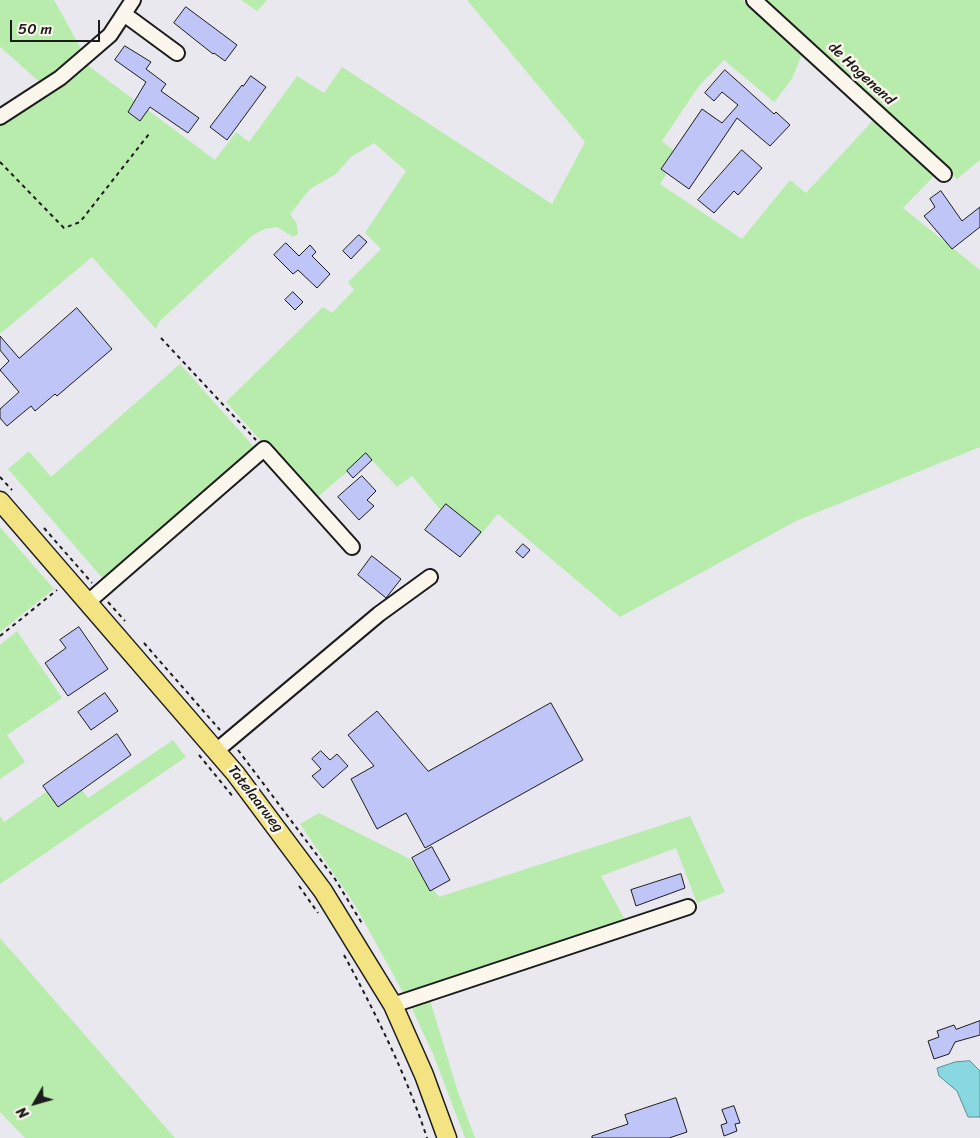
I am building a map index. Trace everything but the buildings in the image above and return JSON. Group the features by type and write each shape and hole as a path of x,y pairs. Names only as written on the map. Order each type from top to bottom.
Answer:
{"main road":[{"name":"Tatelaarweg","path":"0,501 216,750 280,830 323,891 393,1005 424,1075 447,1138"}],"street":[{"path":"0,117 60,78 110,35 133,0"},
{"name":"de Hogenend","path":"754,0 944,174"},
{"path":"124,14 178,53"},
{"path":"88,602 264,449 352,547"},
{"path":"216,750 379,614 430,577"},
{"path":"393,1005 688,907"}],"path":[{"path":"0,162 64,228 80,222 150,134"},
{"path":"161,338 264,449"},
{"path":"0,636 69,581"},
{"name":"Tatelaarweg","path":"197,753 235,799"},
{"path":"294,878 322,919"},
{"path":"339,948 374,1012 402,1071 427,1138"}],"green space":[{"path":"0,0 54,0 83,52 42,84 0,47"},
{"path":"241,0 267,0 257,11"},
{"path":"467,0 743,0 803,52 792,79 774,102 724,60 699,86 662,141 679,155 660,184 742,239 790,180 806,193 875,118 937,173 903,208 980,270 980,447 796,521 620,617 498,514 471,546 412,476 397,487 367,455 314,500 226,402 323,307 332,313 354,290 348,282 381,249 365,233 406,171 374,143 351,157 336,174 310,189 290,214 297,224 298,234 293,237 277,227 265,229 253,235 159,322 156,329 92,257 0,334 0,122 86,64 215,160 236,132 249,142 297,76 324,93 342,67 552,204 585,142"},
{"path":"757,0 980,0 980,160 957,179"},
{"path":"180,364 255,448 104,580 8,469 29,451 51,477"},
{"path":"0,527 54,589 0,632"},
{"path":"17,631 62,698 7,735 25,762 0,779 0,645"},
{"path":"173,740 186,757 0,884 0,816 4,822 70,775 88,798"},
{"path":"319,813 410,859 439,897 690,816 725,892 697,903 676,848 601,876 628,925 405,996 355,905 300,824"},
{"path":"0,938 175,1138 25,1138 0,1112"},
{"path":"430,1000 458,1092 475,1138 465,1138 433,1054 412,1008"}],"water":[{"path":"970,1061 980,1071 980,1117 968,1117 957,1091 939,1076 937,1068 955,1062"}]}
